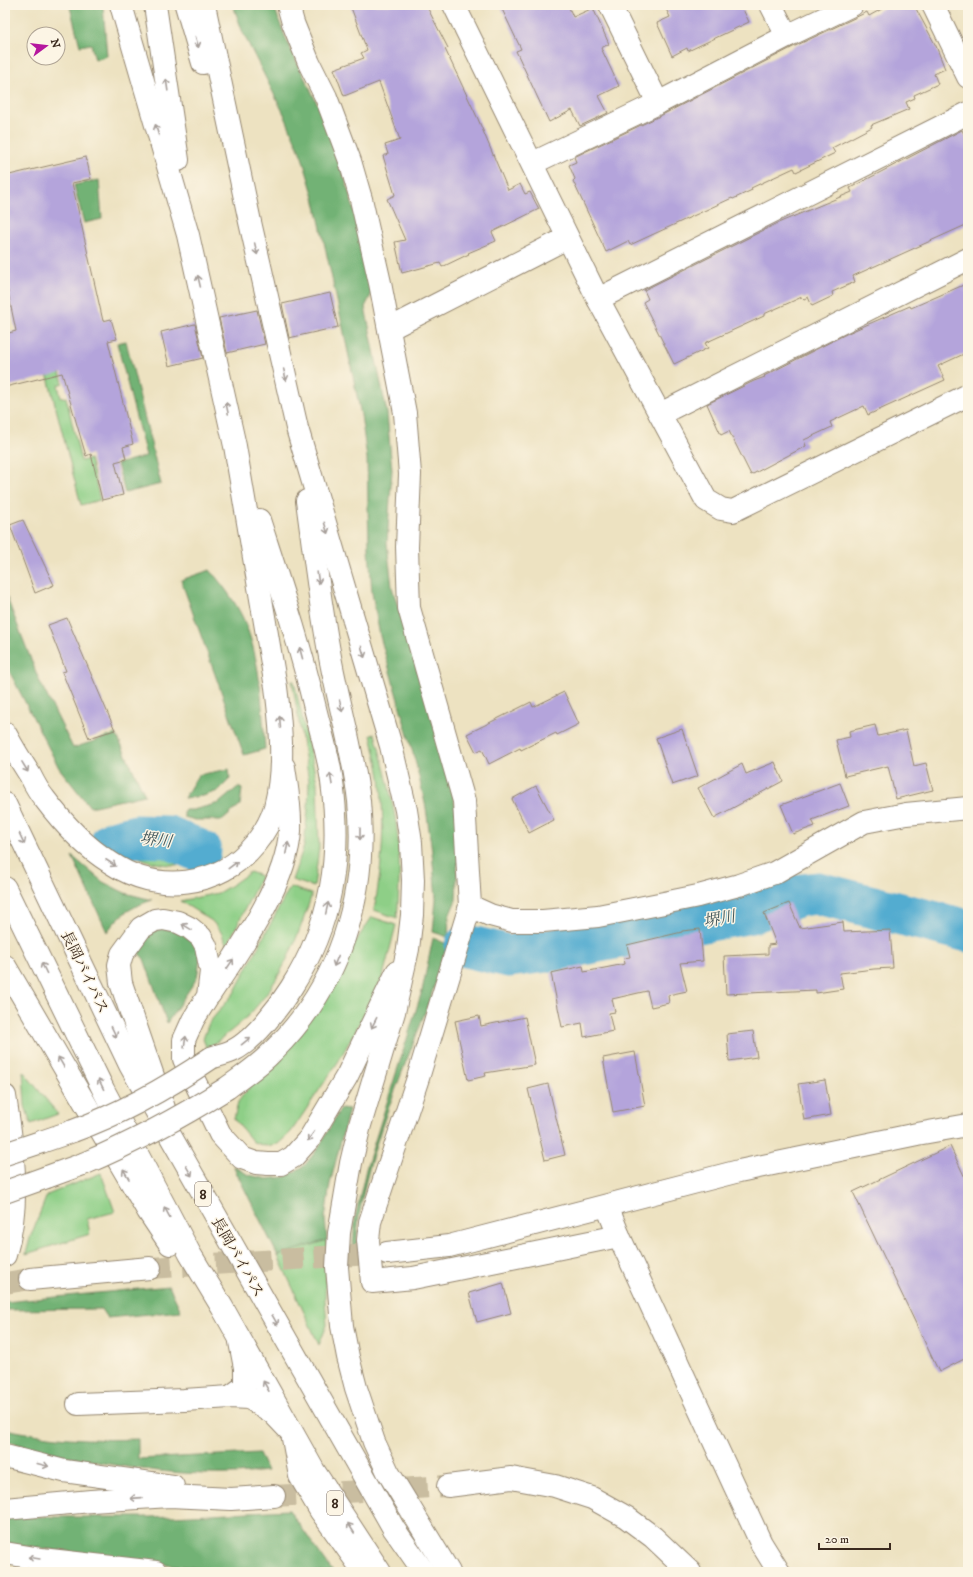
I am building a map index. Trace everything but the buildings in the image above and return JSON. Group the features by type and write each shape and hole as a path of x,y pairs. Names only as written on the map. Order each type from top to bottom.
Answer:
{"main road":[{"path":"120,5 188,235 235,446 276,687 289,802 290,832 283,864 270,896 250,934 193,1020 184,1040 184,1059 220,1134 242,1158 268,1164 281,1164 293,1158 310,1138 324,1117 347,1076 385,1000 408,949"},
{"path":"155,5 188,235"},
{"path":"186,5 250,222"},
{"path":"204,5 250,222 297,428 391,746 406,810 411,843 413,880 412,915 408,949 394,1012 350,1162 339,1233 337,1267 342,1326 348,1357 356,1388 374,1442 388,1472 449,1572"},
{"path":"288,5 293,23 309,62 326,97 350,161 363,207 405,413 410,474 407,547 409,608 464,802 470,906 420,1072 370,1222 368,1240 372,1282 413,1278 619,1236"},
{"path":"454,5 598,299 706,500 721,508 733,511 968,395"},
{"path":"610,5 658,103"},
{"path":"771,5 786,36"},
{"path":"533,164 658,103 786,36 852,5"},
{"path":"933,5 968,77"},
{"path":"598,299 968,113"},
{"path":"389,329 568,238"},
{"path":"660,414 968,259"},
{"path":"5,1192 83,1164 123,1147 200,1105 250,1071 292,1032 308,1010 323,987 335,963 345,937 357,885 360,856 358,794 354,766 325,630 297,428"},
{"path":"5,1154 102,1121 158,1092 211,1058 234,1050 252,1036 269,1018 299,975 312,951 323,924 334,869 336,841 332,781 297,637 235,446"},
{"path":"5,734 43,798 89,847 111,864 128,873 150,880 170,883 191,882 212,876 230,867 249,851 265,831 274,808 280,781 282,749"},
{"name":"長岡バイパス","path":"5,804 130,1065 178,1152 394,1529 424,1572"},
{"path":"470,906 490,915 512,921 543,921 598,916 651,906 698,896 739,885 774,873 864,822 906,814 968,808"},
{"name":"8","path":"5,888 104,1091 190,1254 222,1307 314,1471 380,1572"},
{"path":"178,1152 121,983 119,965 122,954 141,928 155,920 163,919 178,922 190,928 201,937 206,946 211,971 208,996"},
{"path":"5,966 148,1211 199,1289 222,1307"},
{"path":"5,1096 12,1142 14,1172 12,1224 5,1255"},
{"path":"387,1253 449,1246 740,1171 917,1134 968,1125"},
{"path":"607,1206 619,1236 761,1543 779,1572"},
{"path":"30,1279 150,1268"},
{"path":"230,1397 245,1386 245,1368 240,1340"},
{"path":"78,1404 230,1397 249,1398 272,1412 292,1432 300,1476 320,1510 358,1562 371,1572"},
{"path":"5,1456 64,1471 179,1486 231,1499"},
{"path":"448,1486 511,1478 555,1486 592,1498 626,1516 653,1537 690,1572"},
{"path":"5,1509 91,1501 170,1496 231,1499 274,1496"},
{"path":"5,1553 41,1559 156,1572"}],"green space":[{"path":"77,5 103,5 107,56 95,60 91,44 80,46 70,7"},
{"path":"233,5 274,5 292,52 328,128 342,168 374,289 365,307 387,413 392,470 387,543 392,587 443,755 454,799 459,829 456,900 449,916 448,937 433,932 436,899 426,808 416,764 380,636 372,593 369,549 367,458 361,415 314,197 302,157 284,114 243,33"},
{"path":"99,180 102,219 84,223 74,185"},
{"path":"126,341 161,484 125,493 117,464 146,456 117,343"},
{"path":"55,355 63,383 58,385 61,398 66,397 81,461 90,459 100,500 81,505 43,358"},
{"path":"210,570 228,593 243,618 254,650 260,682 265,749 244,755 181,580"},
{"path":"5,593 39,680 73,748 116,734 145,795 90,807 59,768 5,663"},
{"path":"292,681 294,681 317,782 319,847 314,887 292,880 304,846 308,810 309,781"},
{"path":"375,734 388,782 398,838 399,891 397,918 374,910 381,860 383,828 380,777 371,735"},
{"path":"229,769 230,779 218,791 203,796 184,798 198,775"},
{"path":"238,787 242,789 240,805 223,820 195,820 184,817 184,810 193,810 219,803"},
{"path":"137,839 167,841 205,859 182,864 166,865 145,860 118,847"},
{"path":"72,856 103,882 125,893 152,900 126,912 107,932"},
{"path":"250,872 261,876 227,946 221,932 212,921 180,901 218,893"},
{"path":"290,887 312,894 302,924 283,968 266,995 251,1013 233,1030 207,1049 203,1039 209,1023 234,993"},
{"path":"372,917 396,925 383,976 363,1017 338,1062 291,1132 278,1144 265,1146 253,1142 234,1119 238,1102 342,962"},
{"path":"163,928 179,932 196,944 200,959 197,978 167,1023 144,959 136,950 147,933"},
{"path":"433,938 447,944 425,1012 375,1147 359,1217 356,1260 352,1259 355,1218 366,1169 422,991"},
{"path":"23,1071 58,1114 31,1124 25,1106"},
{"path":"341,1108 349,1109 330,1184 325,1219 327,1240 278,1256 233,1166 249,1175 267,1179 285,1177 304,1166 317,1150"},
{"path":"101,1173 115,1212 87,1219 90,1234 26,1254 30,1238 47,1195"},
{"path":"327,1240 325,1300 327,1325 319,1345 278,1256"},
{"path":"169,1286 181,1311 107,1318 101,1309 5,1310 5,1302"},
{"path":"5,1429 38,1435 71,1438 104,1440 138,1439 138,1459 259,1453 267,1471 236,1474 202,1474 117,1465 5,1441"},
{"path":"289,1510 333,1572 230,1572 5,1544 5,1517 152,1517"}],"waterway":[{"name":"堺川","path":"112,842 136,836 168,837 200,851"},
{"name":"堺川","path":"466,946 509,956 547,951 752,912 801,895 818,893 968,931"}],"tunnel":[{"path":"150,1268 387,1253"},
{"path":"5,1283 30,1279"},
{"path":"274,1496 448,1486"}]}
